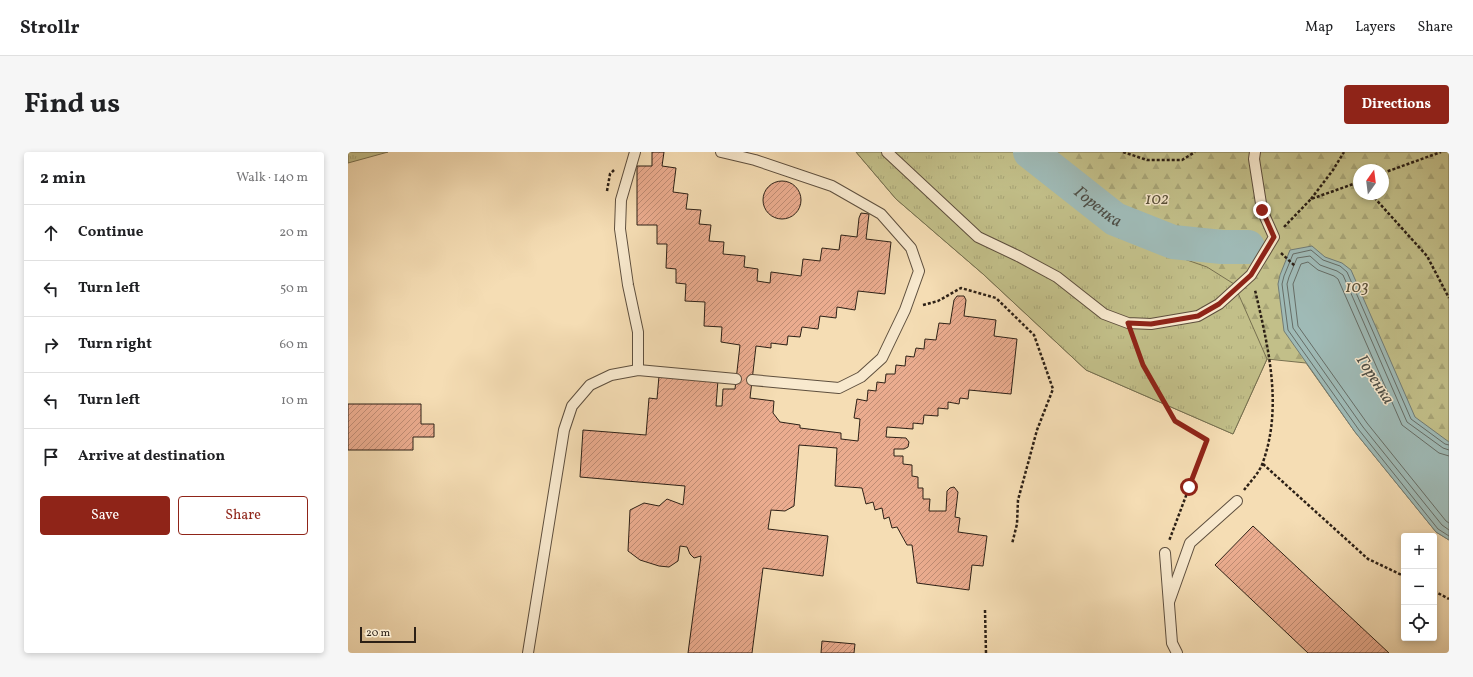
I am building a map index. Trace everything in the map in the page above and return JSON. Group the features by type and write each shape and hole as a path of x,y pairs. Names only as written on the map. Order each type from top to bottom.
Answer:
{"lane":[{"path":"635,152 621,200 620,229 628,285 638,332 638,370"},
{"path":"721,152 755,160 832,186 881,214 911,248 919,271 905,310 882,358 861,377 839,388 752,380"},
{"path":"887,152 978,237 1018,256 1057,278 1104,314 1128,323 1151,324 1198,316 1219,304 1251,275 1274,237 1262,210 1254,159 1255,152"},
{"path":"528,653 564,430 572,406 590,385 611,375 638,370 736,379"},
{"path":"1169,602 1190,543 1237,501"},
{"path":"1165,553 1172,643 1177,653"}],"path":[{"path":"1123,152 1147,160 1182,160 1195,152"},
{"path":"1274,237 1311,199 1334,170 1344,152"},
{"path":"1389,172 1440,152"},
{"path":"1311,199 1353,184"},
{"path":"1377,200 1428,256 1449,298"},
{"path":"1285,255 1295,266"},
{"path":"1237,501 1263,464 1273,412 1271,369 1251,275"},
{"path":"905,310 938,301 961,288 996,298 1034,335 1053,389 1038,430 1018,500 1017,524 1012,544"},
{"path":"1128,323 1143,365 1175,421 1207,440 1165,553"},
{"path":"1263,464 1368,559 1401,575"},
{"path":"1437,592 1449,598"},
{"path":"985,610 986,653"}],"green space":[{"path":"348,152 388,152 348,163"},
{"path":"856,152 1449,152 1449,540 1436,532 1355,432 1306,363 1267,359 1233,434 1086,370 983,274 896,199"},
{"path":"856,152 1041,152 1084,203 1144,245 1207,267 1234,284 1267,359 1233,434 1086,370 983,274 896,199"}],"water":[{"path":"1312,246 1325,257 1342,263 1351,270 1415,417 1449,442 1449,540 1436,532 1355,432 1284,331 1278,284 1280,275 1290,250"}],"building":[{"path":"652,152 664,152 662,166 676,168 673,192 688,194 686,209 701,210 699,224 711,225 709,241 724,242 723,254 745,256 744,267 758,269 757,281 770,283 771,272 801,276 803,259 820,261 822,248 839,250 841,235 857,237 861,213 869,214 866,239 891,242 885,294 858,291 855,310 837,307 836,318 820,316 818,329 802,327 800,337 788,336 787,345 771,343 771,348 756,346 750,398 774,401 773,413 780,422 800,425 800,428 841,433 841,439 858,441 860,419 854,418 857,399 867,401 868,390 876,391 877,382 885,383 886,374 895,374 896,365 905,366 906,356 914,357 916,348 924,349 925,339 936,340 939,323 950,324 954,300 957,296 964,296 966,300 964,316 996,320 994,336 1017,339 1011,394 969,390 968,399 960,398 959,404 948,402 948,409 938,408 938,416 924,415 923,424 913,423 913,429 887,427 886,437 906,438 909,442 908,447 904,449 894,449 894,456 903,456 903,464 912,465 912,476 918,477 918,488 923,488 923,499 930,499 929,511 946,511 947,491 954,487 958,492 955,517 960,518 958,532 987,536 983,566 972,565 969,590 917,583 912,545 907,545 897,527 892,528 889,517 884,519 882,508 875,510 873,502 866,504 862,488 835,486 837,448 799,445 794,506 785,511 771,510 768,529 828,536 823,576 763,568 752,653 688,653 701,556 694,558 690,554 687,547 680,546 678,561 669,567 659,566 640,560 628,551 630,510 644,503 659,506 667,499 683,505 685,486 580,477 583,430 646,435 649,398 657,399 659,376 718,380 716,406 722,406 723,389 735,389 740,345 721,342 722,327 704,326 705,302 685,301 686,284 676,283 676,269 666,268 667,244 657,244 657,225 637,225 637,166 652,166"},
{"path":"778,181 786,181 796,186 800,193 800,207 796,214 786,219 778,219 768,214 766,211 763,204 763,196 768,186 771,184"},
{"path":"348,404 421,404 421,424 434,424 434,437 413,437 413,450 348,450"},
{"path":"1253,526 1389,653 1308,653 1215,565"},
{"path":"822,641 855,644 854,653 821,653"}],"waterway":[{"name":"Горенка","path":"1030,152 1115,219 1173,242 1222,247 1248,247"}],"route":[{"path":"1189,487 1207,440 1175,421 1143,365 1128,323 1151,324 1198,316 1219,304 1251,275 1274,237 1262,210"}],"park label":[{"name":"102","path":"1157,198"},
{"name":"103","path":"1357,286"}]}
